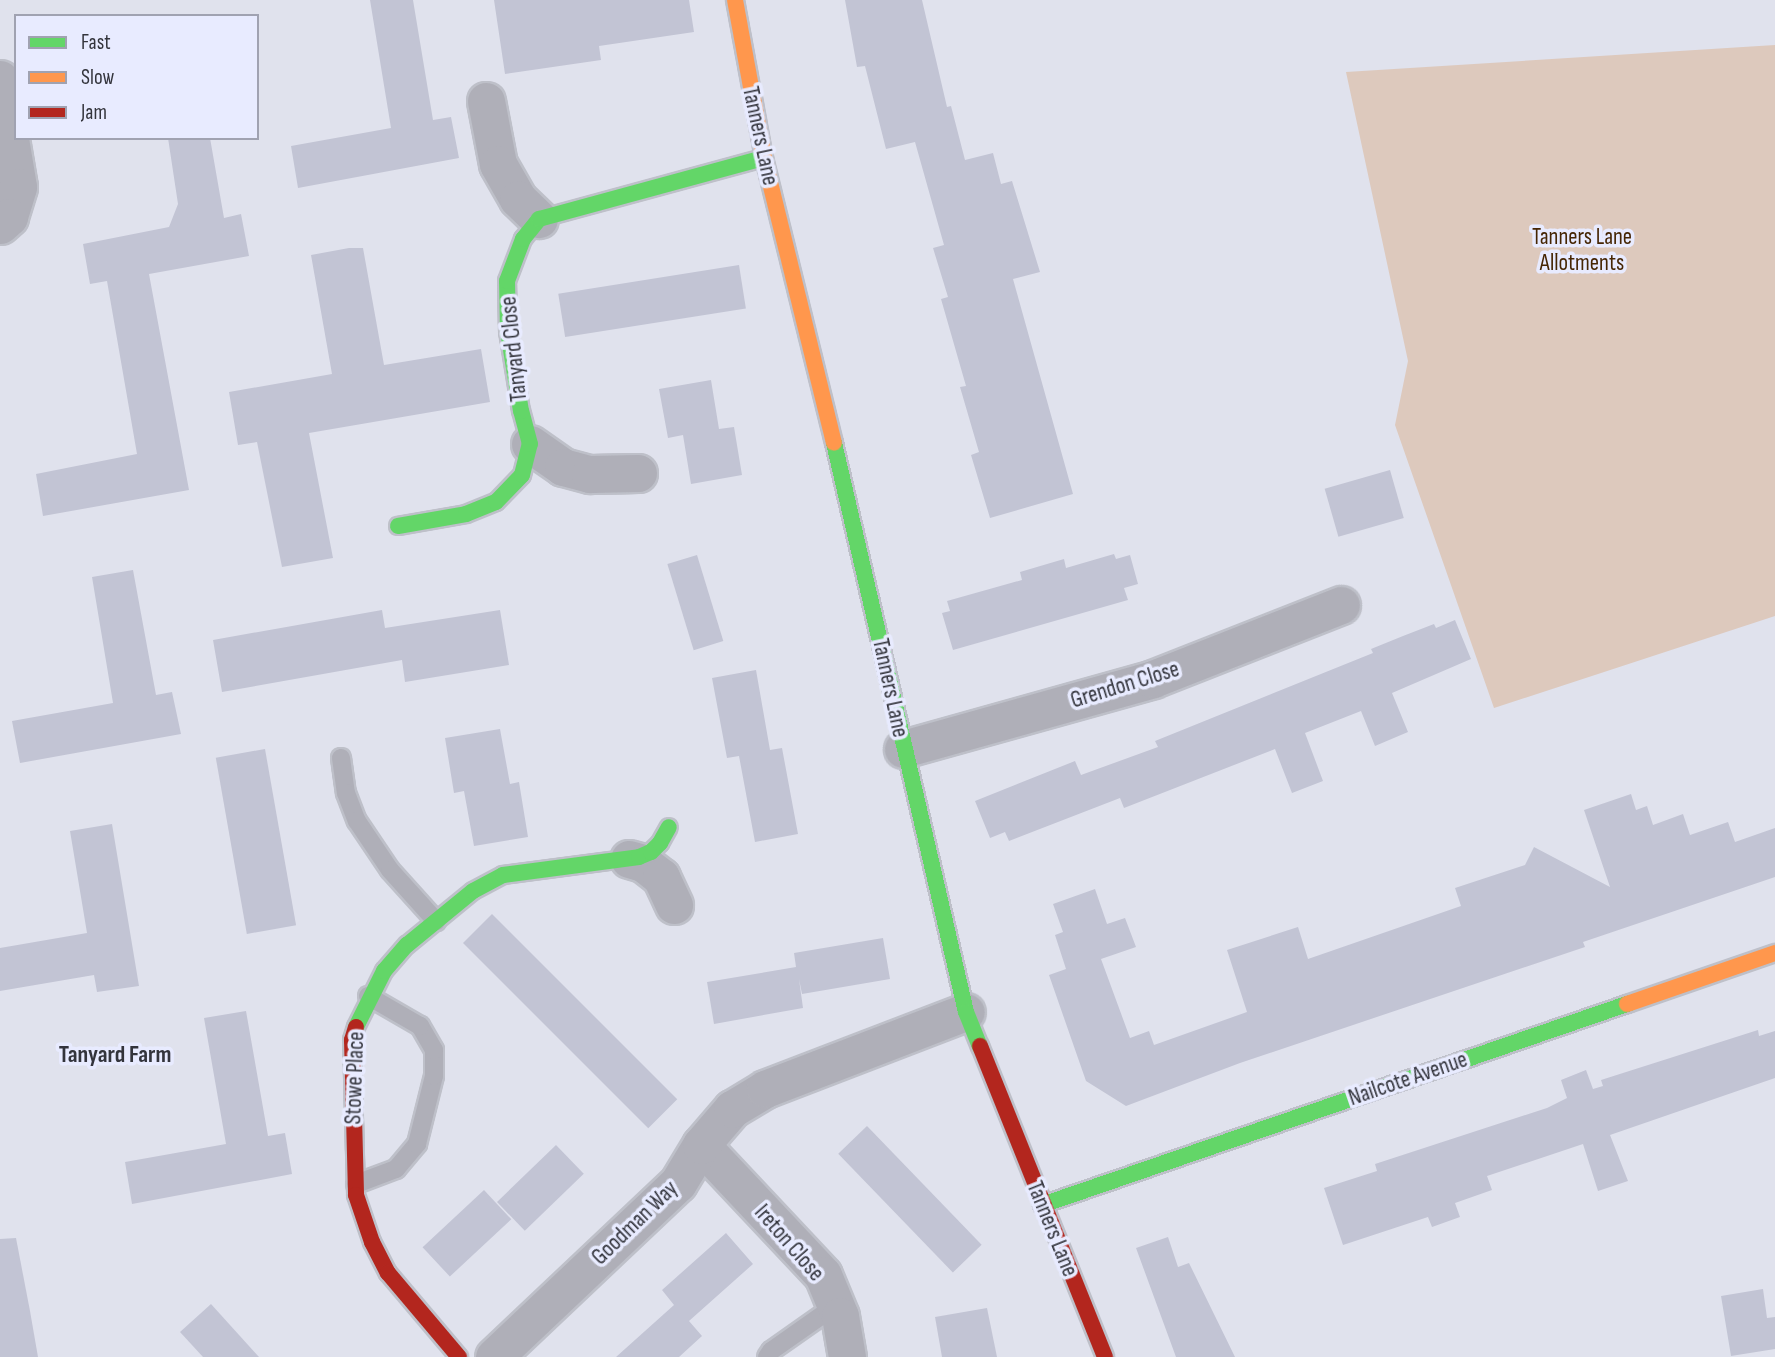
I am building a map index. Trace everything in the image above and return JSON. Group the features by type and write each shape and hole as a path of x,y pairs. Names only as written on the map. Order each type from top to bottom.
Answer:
{"street":[{"name":"Tanners Lane","path":"735,0 764,159 862,558 903,749 966,1012 1105,1357"},
{"path":"0,79 18,187 9,216 0,225"},
{"path":"486,101 498,164 518,200 539,219 764,159"},
{"name":"Tanyard Close","path":"530,444 521,411 508,332 507,281 523,239 539,219"},
{"path":"398,526 466,514 496,502 522,475 530,444 563,467 590,474 638,474"},
{"name":"Grendon Close","path":"903,749 1153,679 1341,605"},
{"name":"Stowe Place","path":"459,1357 388,1273 372,1242 356,1184 352,1040 368,996 384,971 436,921 473,891 503,875 629,859 651,852 669,827"},
{"path":"629,859 643,863 661,877 674,905"},
{"name":"Nailcote Avenue","path":"1042,1205 1775,953"},
{"name":"Goodman Way","path":"494,1357 678,1183 701,1145 733,1109 765,1089 966,1012"},
{"name":"Ireton Close","path":"701,1145 823,1275 835,1306 847,1357"}],"lane":[{"path":"341,758 346,793 357,821 390,870 436,921"},
{"path":"356,1184 396,1169 417,1144 434,1076 434,1050 420,1026 368,996"},
{"path":"767,1357 771,1351 835,1306"}],"green space":[{"name":"Tanners Lane Allotments","path":"1775,45 1775,616 1494,708 1395,425 1408,361 1346,72"}],"building":[{"path":"370,0 413,0 433,120 451,117 459,158 298,188 291,146 391,128"},
{"path":"494,0 689,0 694,32 599,46 601,60 505,74"},
{"path":"845,0 922,0 947,107 951,106 965,160 993,153 1001,184 1012,181 1040,272 1013,279 1073,494 990,518 971,455 979,452 960,387 966,386 941,299 948,297 933,248 944,245 915,142 886,149 865,66 857,67"},
{"path":"168,140 210,140 224,218 241,214 249,256 149,274 189,490 43,516 36,474 137,454 107,281 90,284 83,244 169,227 178,204"},
{"path":"363,248 384,365 481,349 490,402 309,433 333,558 282,567 257,442 238,445 229,392 332,374 311,255"},
{"path":"739,265 746,308 565,337 558,294"},
{"path":"711,380 719,429 734,427 742,475 691,484 683,435 668,438 659,389"},
{"path":"1390,470 1404,518 1338,537 1325,489"},
{"path":"1114,554 1116,559 1130,555 1138,584 1124,588 1128,600 953,650 942,613 950,611 947,601 1022,580 1020,572 1064,559 1066,568"},
{"path":"697,555 723,641 694,650 667,564"},
{"path":"133,570 156,695 172,692 181,734 20,763 12,721 113,703 92,577"},
{"path":"382,610 385,628 500,610 509,665 405,682 402,660 222,692 213,640"},
{"path":"1455,620 1471,659 1392,693 1408,732 1375,746 1361,711 1305,733 1323,781 1292,793 1275,749 1124,808 1120,798 1009,841 1005,832 990,838 975,801 1075,761 1081,775 1158,747 1155,741 1373,653 1371,649 1403,636 1434,624 1436,628"},
{"path":"756,670 770,750 782,748 798,834 755,842 739,756 727,758 712,678"},
{"path":"500,729 510,784 519,782 528,837 474,846 464,791 454,793 445,738"},
{"path":"265,749 296,925 247,934 216,758"},
{"path":"1631,794 1636,810 1647,806 1653,825 1683,814 1690,835 1728,822 1735,842 1775,828 1775,877 1583,942 1585,947 1240,1063 1126,1106 1086,1081 1049,975 1066,969 1055,935 1063,932 1053,904 1095,889 1107,924 1125,918 1136,947 1101,959 1130,1038 1149,1031 1154,1045 1247,1012 1227,950 1298,927 1308,959 1461,906 1455,888 1525,865 1534,847 1610,887 1584,810"},
{"path":"112,824 139,986 97,992 94,975 0,991 0,948 87,933 70,831"},
{"path":"492,914 677,1099 648,1128 463,943"},
{"path":"883,938 890,979 802,994 799,979 803,1008 714,1024 707,982 796,967 794,953"},
{"path":"246,1011 268,1136 285,1133 292,1174 132,1204 125,1162 226,1144 204,1018"},
{"path":"1758,1030 1759,1036 1775,1031 1775,1078 1610,1135 1628,1181 1598,1191 1583,1144 1487,1176 1492,1190 1455,1203 1460,1217 1432,1227 1428,1217 1343,1245 1324,1188 1377,1171 1375,1164 1547,1108 1567,1098 1561,1080 1586,1070 1593,1089 1603,1086 1601,1080"},
{"path":"867,1126 982,1245 953,1272 838,1154"},
{"path":"556,1145 584,1174 525,1231 497,1202"},
{"path":"484,1190 511,1219 450,1277 423,1247"},
{"path":"726,1233 753,1264 689,1321 702,1336 679,1357 616,1357 674,1305 662,1290"},
{"path":"1168,1237 1178,1267 1189,1263 1235,1357 1176,1357 1136,1248"},
{"path":"16,1238 38,1357 0,1357 0,1239"},
{"path":"1763,1289 1767,1318 1775,1317 1775,1349 1731,1356 1721,1296"},
{"path":"211,1304 259,1357 203,1357 180,1332"},
{"path":"987,1308 997,1357 942,1357 935,1317"}],"traffic: fast":[{"path":"398,526 466,514 496,502 522,475 530,444 521,411 508,332 507,281 523,239 539,219 764,158"},
{"path":"834,443 966,1012 980,1046"},
{"path":"356,1027 384,971 407,945 473,891 503,875 639,857 651,852 669,827"},
{"path":"1042,1205 1627,1004"}],"traffic: slow":[{"path":"735,0 764,158 834,443"},
{"path":"1627,1004 1775,953"}],"traffic: jam":[{"path":"356,1027 352,1040 356,1195 372,1242 388,1273 459,1357"},
{"path":"980,1046 1105,1357"}],"district":[{"name":"Tanyard Farm","path":"115,1055"}]}
